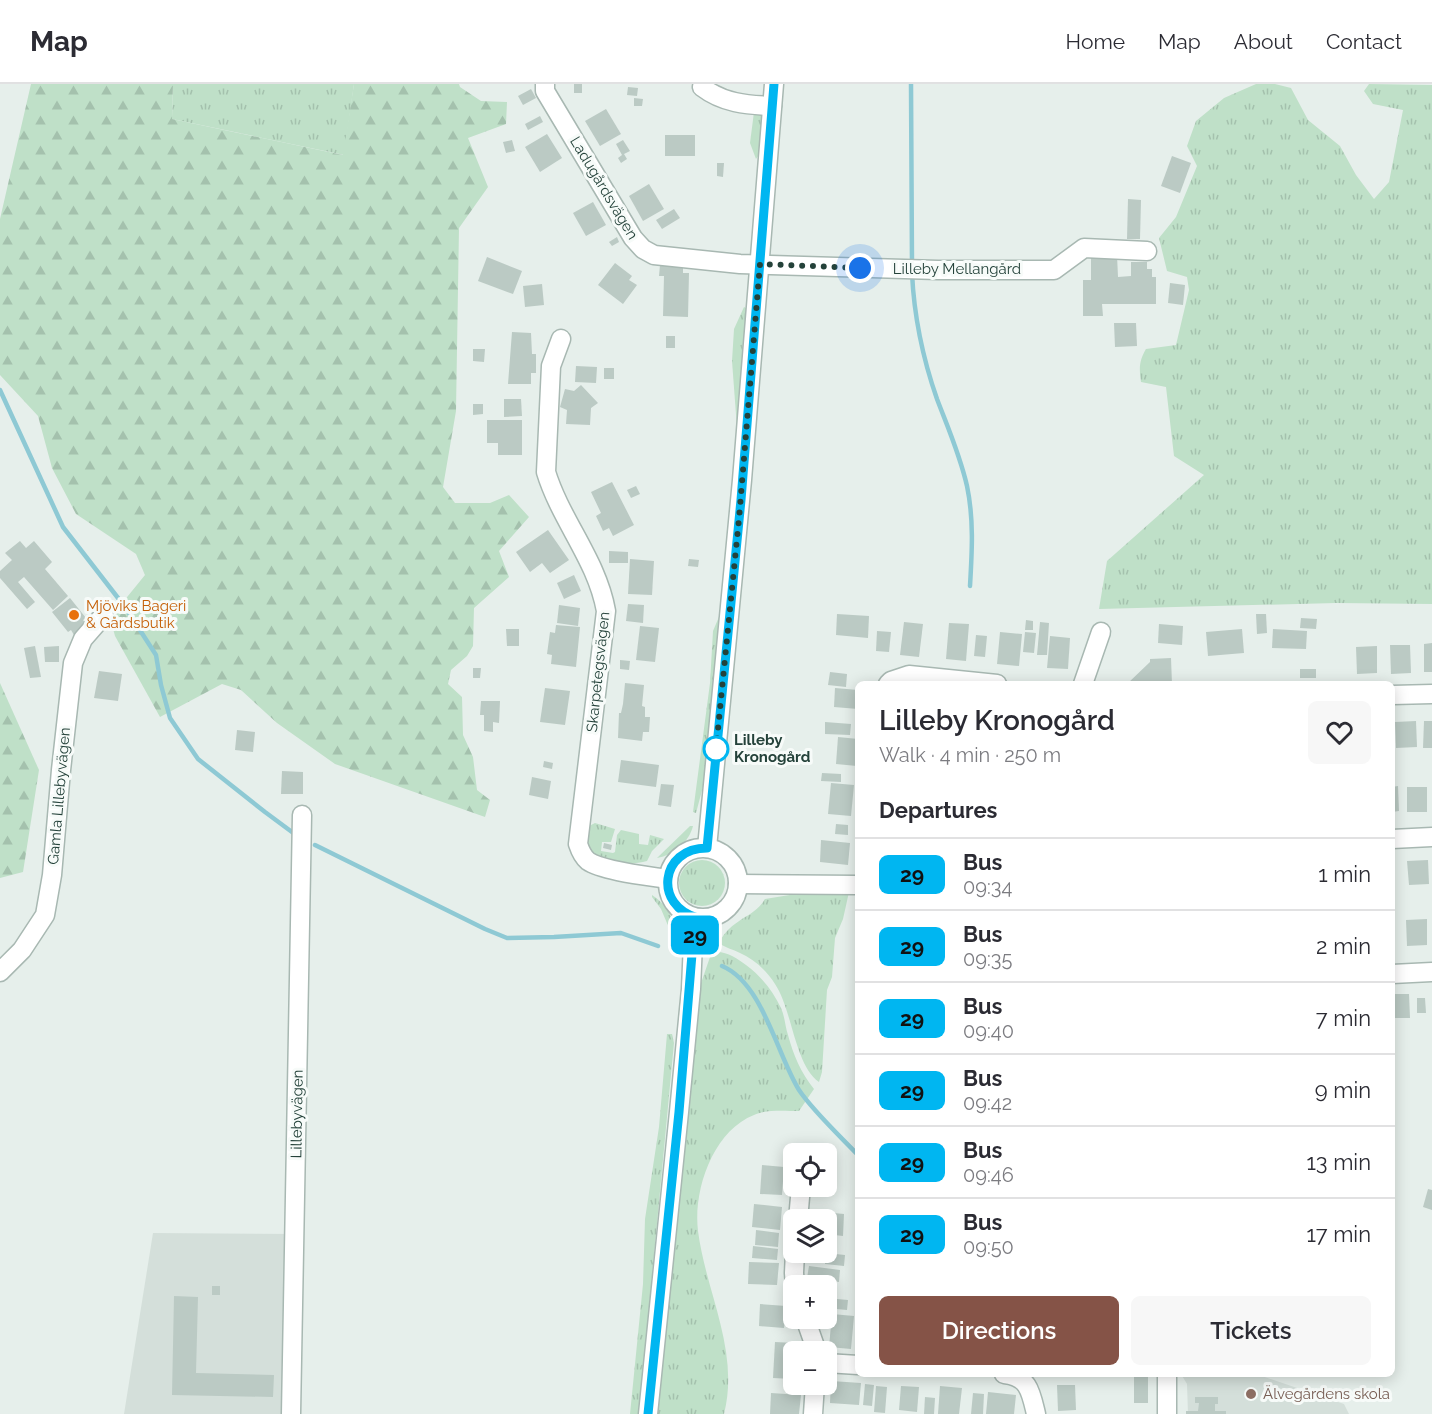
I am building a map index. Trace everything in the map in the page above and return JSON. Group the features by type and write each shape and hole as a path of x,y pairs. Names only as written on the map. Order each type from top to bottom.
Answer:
{"street":[{"name":"Ladugårdsvägen","path":"545,84 545,91 633,238 643,249 654,255 760,264"},
{"path":"707,848 738,525 774,84"},
{"path":"702,87 711,94 726,100 750,105 772,106"},
{"name":"Lilleby Mellangård","path":"760,264 901,270 1054,270 1084,248 1147,251"},
{"name":"Skarpetegsvägen","path":"561,339 551,366 546,472 559,504 601,586 606,611 578,844 588,861 601,867 668,879"},
{"name":"Gamla Lillebyvägen","path":"0,972 22,950 45,915 52,875 60,770 73,663 83,639 104,615"},
{"path":"1084,681 1101,632"},
{"path":"891,681 909,675 968,681"},
{"path":"1395,694 1432,694"},
{"name":"Lillebyvägen","path":"291,1414 302,815"},
{"path":"1395,839 1432,837"},
{"path":"707,848 719,852 729,860 736,871 738,884 734,898 725,910 712,917 698,918 685,913 675,904 669,892 668,879 672,866 681,855 693,849 707,848"},
{"path":"738,884 855,885"},
{"path":"648,1414 679,1112 693,942 698,918"},
{"path":"1395,974 1432,972"},
{"path":"837,1364 855,1365"},
{"path":"1016,1377 1030,1389 1036,1414"},
{"path":"1167,1377 1167,1414"},
{"path":"813,1414 814,1395"}],"shaded area":[{"path":"153,1233 300,1234 299,1414 124,1414"},
{"name":"Älvegårdens skola","path":"1183,1377 1265,1377 1344,1404 1349,1414 1188,1414 1187,1384"}],"green space":[{"path":"31,84 173,84 172,119 343,155 354,84 459,84 481,101 507,102 506,124 468,138 488,187 459,228 456,411 443,487 455,503 490,503 509,495 529,517 499,551 509,577 474,608 473,646 467,656 451,670 448,684 462,697 463,735 473,757 477,790 490,800 485,817 335,764 277,723 241,690 222,684 160,717 115,636 110,618 145,575 136,554 76,514 52,468 38,416 0,375 0,219"},
{"path":"173,84 354,84 344,155 172,119"},
{"path":"1256,84 1275,84 1291,88 1308,120 1340,146 1356,175 1374,199 1389,182 1403,110 1373,104 1364,91 1369,84 1432,85 1432,604 1336,603 1099,609 1107,561 1204,475 1174,456 1166,387 1141,382 1140,365 1146,349 1176,345 1189,290 1187,277 1167,271 1159,238 1176,217 1197,166 1187,146 1196,121 1224,98"},
{"path":"754,112 761,114 762,131 761,150 756,159 750,143"},
{"path":"744,307 748,309 739,428 737,428 732,361 734,329"},
{"path":"721,612 705,779 696,813 693,812 710,683 713,631"},
{"path":"0,683 39,770 23,872 0,878"},
{"path":"595,823 615,829 611,842 602,842 601,851 615,852 617,835 621,830 639,834 639,844 648,845 650,835 664,839 652,851 647,861 614,862 594,854 588,847 586,838 589,826"},
{"path":"690,826 693,826 691,832 680,847 657,858"},
{"path":"702,860 718,867 725,883 718,899 702,906 686,899 679,883 686,867"},
{"path":"808,892 849,892 843,919 835,938 832,977 827,990 822,1072 819,1082 804,1063 786,1008 772,979 750,959 719,943 730,928 755,910 765,899"},
{"path":"652,895 661,902 671,917 677,934 675,936 672,935"},
{"path":"717,952 729,955 743,963 757,974 770,990 782,1011 798,1063 814,1089 799,1111 765,1112 740,1123 727,1134 709,1164 703,1180 697,1215 702,1254 725,1345 728,1391 724,1414 657,1414 699,989 710,957"},
{"path":"667,1034 672,1034 674,1043 639,1414 630,1414 643,1284 645,1219 659,1127"}],"building":[{"path":"574,84 582,84 582,93 574,93"},
{"path":"628,87 638,88 637,96 627,95"},
{"path":"531,89 536,98 523,105 518,96"},
{"path":"634,98 643,99 642,106 634,106"},
{"path":"606,109 621,134 600,146 585,121"},
{"path":"540,116 543,122 528,130 525,124"},
{"path":"547,134 562,158 540,172 525,147"},
{"path":"665,135 695,135 695,156 665,156"},
{"path":"512,140 515,151 506,153 503,142"},
{"path":"623,140 630,151 624,154 627,159 621,163 618,158 622,155 616,144"},
{"path":"1172,156 1191,163 1180,193 1161,186"},
{"path":"717,163 724,163 723,177 717,176"},
{"path":"649,184 664,209 643,221 629,196"},
{"path":"1128,199 1141,200 1140,239 1127,239"},
{"path":"593,202 606,225 586,236 573,213"},
{"path":"674,209 680,218 662,229 656,220"},
{"path":"617,237 619,242 612,246 609,242"},
{"path":"1091,255 1117,255 1118,277 1131,276 1131,262 1147,262 1147,269 1152,269 1152,277 1156,277 1156,304 1102,304 1103,316 1083,316 1083,280 1091,280"},
{"path":"487,257 522,271 513,294 478,281"},
{"path":"615,263 632,276 629,280 637,285 623,304 598,285"},
{"path":"660,265 683,265 683,273 689,273 688,317 663,316 664,276 659,276"},
{"path":"1170,283 1185,285 1183,305 1168,303"},
{"path":"542,284 544,305 525,307 523,286"},
{"path":"1114,323 1136,323 1137,346 1115,347"},
{"path":"512,332 531,333 532,354 536,354 536,373 531,373 531,384 508,384"},
{"path":"666,336 675,336 675,348 666,348"},
{"path":"473,349 485,349 484,362 473,361"},
{"path":"576,366 597,367 596,383 575,382"},
{"path":"604,368 614,368 614,379 604,379"},
{"path":"581,385 598,403 591,408 590,425 566,424 567,410 560,407 565,389 574,391"},
{"path":"504,399 521,399 522,416 504,417"},
{"path":"473,404 483,404 483,414 473,415"},
{"path":"487,420 522,420 522,455 498,455 498,443 487,443"},
{"path":"612,482 634,525 613,536 609,528 603,531 596,516 601,513 591,492"},
{"path":"636,486 640,494 631,498 627,490"},
{"path":"548,530 569,560 550,573 542,563 530,572 516,552"},
{"path":"20,541 26,548 34,541 52,562 45,569 68,596 53,610 24,577 18,582 35,602 27,609 0,578 0,571 12,560 5,553"},
{"path":"609,551 628,552 628,563 609,563"},
{"path":"630,559 654,561 652,595 628,594"},
{"path":"689,559 699,560 698,567 688,566"},
{"path":"574,575 581,591 564,599 557,583"},
{"path":"70,598 86,618 83,620 87,625 74,635 71,630 68,632 52,612"},
{"path":"628,604 644,605 643,623 626,621"},
{"path":"559,605 580,608 578,626 557,623"},
{"path":"837,614 869,616 868,638 836,635"},
{"path":"1256,614 1266,614 1267,633 1257,634"},
{"path":"1301,618 1317,619 1316,629 1300,628"},
{"path":"1026,620 1033,621 1033,630 1025,630"},
{"path":"904,622 923,624 919,657 900,655"},
{"path":"1040,622 1049,623 1047,655 1037,655"},
{"path":"949,623 969,624 966,661 946,659"},
{"path":"1159,624 1183,626 1182,645 1158,643"},
{"path":"556,625 580,627 576,667 551,664 552,655 547,654 550,632 555,633"},
{"path":"640,626 659,628 655,662 636,660"},
{"path":"506,629 519,629 519,646 507,646"},
{"path":"1242,629 1244,653 1208,656 1206,632"},
{"path":"1273,629 1307,631 1306,649 1272,648"},
{"path":"877,631 891,632 889,652 876,651"},
{"path":"1000,632 1022,634 1019,666 997,664"},
{"path":"1025,632 1036,633 1034,653 1023,652"},
{"path":"976,635 987,636 985,657 974,656"},
{"path":"1050,636 1070,638 1068,669 1047,668"},
{"path":"1432,643 1432,672 1424,672 1424,644"},
{"path":"1390,645 1410,645 1411,673 1391,674"},
{"path":"35,646 41,677 30,678 24,648"},
{"path":"59,646 59,662 45,662 44,647"},
{"path":"1377,646 1377,673 1357,674 1356,647"},
{"path":"1171,658 1172,681 1130,681 1150,662 1150,659"},
{"path":"620,660 630,661 629,670 620,669"},
{"path":"473,668 481,668 480,678 473,678"},
{"path":"1300,669 1316,669 1316,678 1300,678"},
{"path":"99,671 122,674 118,701 94,698"},
{"path":"830,672 847,674 846,687 828,685"},
{"path":"625,683 644,685 642,706 645,707 645,717 650,717 649,732 643,732 642,741 618,738 619,713 621,713 623,704"},
{"path":"545,688 570,691 565,725 540,722"},
{"path":"835,688 855,690 855,709 834,707"},
{"path":"481,701 500,701 499,723 493,722 493,732 484,731 484,715 480,715"},
{"path":"1416,721 1417,747 1396,748 1395,722"},
{"path":"1424,721 1432,721 1432,748 1423,748"},
{"path":"825,722 851,724 850,735 825,734"},
{"path":"237,730 255,732 253,752 235,750"},
{"path":"838,737 855,739 855,766 836,764"},
{"path":"735,747 739,747 739,755 735,755"},
{"path":"621,760 659,765 656,787 618,782"},
{"path":"544,761 553,763 552,769 543,767"},
{"path":"282,771 303,772 303,794 281,794"},
{"path":"822,773 841,774 841,782 821,781"},
{"path":"532,777 551,781 548,799 529,795"},
{"path":"831,783 854,785 851,816 828,814"},
{"path":"661,784 674,785 671,807 658,805"},
{"path":"1395,786 1398,786 1399,811 1395,812"},
{"path":"1407,787 1427,787 1427,812 1407,812"},
{"path":"836,824 848,825 848,835 835,834"},
{"path":"821,840 850,843 848,865 820,862"},
{"path":"604,843 612,845 611,850 603,848"},
{"path":"1428,860 1429,884 1409,885 1407,861"},
{"path":"1427,919 1427,945 1407,946 1406,920"},
{"path":"1395,994 1409,994 1410,1018 1395,1018"},
{"path":"1417,998 1425,998 1426,1013 1417,1013"},
{"path":"762,1165 783,1167 782,1195 760,1194"},
{"path":"1428,1189 1432,1190 1432,1210 1423,1207"},
{"path":"754,1204 782,1207 780,1230 752,1227"},
{"path":"837,1213 844,1214 843,1236 837,1235"},
{"path":"756,1230 779,1233 778,1247 755,1245"},
{"path":"753,1246 778,1249 777,1260 752,1258"},
{"path":"837,1254 845,1255 844,1266 825,1264 837,1263"},
{"path":"749,1262 779,1263 777,1285 748,1284"},
{"path":"809,1266 840,1270 839,1282 837,1282 837,1275 808,1275"},
{"path":"212,1286 220,1286 220,1295 212,1295"},
{"path":"174,1296 198,1297 196,1373 274,1375 273,1397 172,1395"},
{"path":"837,1299 848,1300 847,1310 837,1309"},
{"path":"760,1304 783,1306 783,1328 759,1326"},
{"path":"837,1314 854,1316 851,1349 837,1348 837,1341 830,1341 831,1329 837,1329"},
{"path":"775,1342 783,1342 783,1379 773,1378"},
{"path":"1134,1377 1148,1377 1148,1403 1134,1403"},
{"path":"837,1381 861,1383 859,1405 830,1403 830,1395 837,1395"},
{"path":"865,1384 874,1385 872,1406 863,1405"},
{"path":"1057,1385 1075,1385 1076,1410 1058,1411"},
{"path":"876,1386 887,1387 885,1413 874,1412"},
{"path":"901,1386 919,1387 917,1412 899,1410"},
{"path":"940,1386 962,1388 959,1414 938,1414"},
{"path":"988,1392 1016,1395 1014,1414 986,1414"},
{"path":"771,1393 801,1395 799,1414 770,1414"},
{"path":"973,1393 984,1394 983,1414 971,1414"},
{"path":"925,1397 935,1398 934,1414 924,1414"},
{"path":"1195,1397 1218,1397 1215,1411 1226,1411 1226,1414 1186,1414 1186,1411 1198,1411 1199,1403 1195,1403"}],"waterway":[{"path":"911,84 912,265"},
{"path":"912,273 917,321 927,368 967,486 972,523 970,586"},
{"path":"0,390 63,527 125,607 156,655 170,718 198,759 296,835"},
{"path":"315,845 507,938 621,933 658,946"},
{"path":"722,966 736,975 759,1003 799,1090 819,1115 855,1152"}],"bus line":[{"name":"29","path":"648,1414 691,989 693,942 698,918 685,913 671,899 668,879 672,866 681,855 693,849 707,848 741,500 774,84"}],"place":[{"name":"Mjöviks Bageri & Gårdsbutik","path":"74,615"},
{"name":"Lilleby Kronogård","path":"716,749"},
{"name":"Älvegårdens skola","path":"1251,1394"}],"route":[{"path":"716,749 739,519 760,264 860,268"}]}
